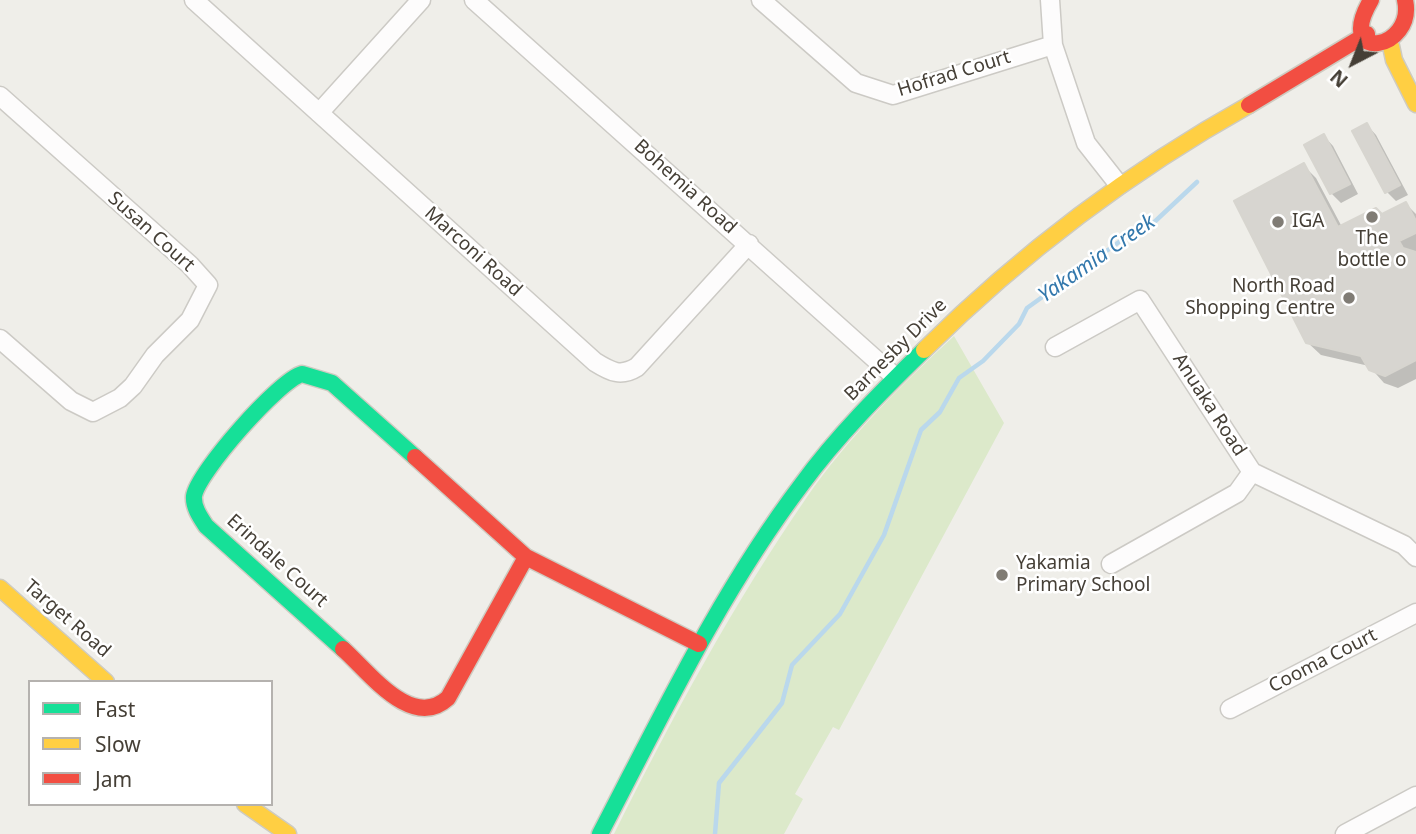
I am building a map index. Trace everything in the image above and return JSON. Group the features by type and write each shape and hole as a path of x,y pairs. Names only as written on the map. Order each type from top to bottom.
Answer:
{"street":[{"name":"Marconi Road","path":"194,0 595,362 611,372 626,374 637,367 749,244"},
{"path":"319,113 421,0"},
{"name":"Bohemia Road","path":"474,0 894,376"},
{"name":"Hofrad Court","path":"761,0 856,83 893,95 1053,45"},
{"path":"1050,0 1053,45 1086,144 1119,185"},
{"path":"1367,3 1362,21 1367,34 1375,42 1391,46 1414,34 1415,18 1405,0"},
{"name":"Barnesby Drive","path":"600,834 699,644 799,487 894,376 981,295 1119,185 1191,137 1337,55 1367,34"},
{"path":"1391,46 1394,60 1416,104"},
{"name":"Susan Court","path":"0,96 190,265 208,285 190,320 155,355 133,386 120,398 93,412 71,401 0,339"},
{"name":"Anuaka Road","path":"1055,347 1140,300 1252,472 1404,545 1416,557"},
{"name":"Erindale Court","path":"526,558 448,698 437,708 422,712 407,706 206,526 197,513 194,495 202,474 285,383 294,374 310,373 332,383 526,558 699,644"},
{"path":"1111,564 1237,493 1252,472"},
{"name":"Target Road","path":"0,588 104,680"},
{"name":"Cooma Court","path":"1230,709 1416,613"},
{"path":"1345,834 1416,796"},
{"path":"248,806 288,834"}],"green space":[{"path":"954,336 1004,423 839,730 833,727 795,794 803,799 784,834 614,834 705,662 754,578 807,497 839,454 876,413"}],"building":[{"path":"1367,123 1400,185 1385,193 1352,131"},
{"path":"1324,134 1350,184 1330,194 1304,145"},
{"name":"North Road Shopping Centre","path":"1304,163 1338,227 1376,208 1382,214 1406,202 1416,221 1416,233 1399,241 1403,248 1416,252 1416,360 1385,376 1369,370 1361,356 1306,343 1234,201"}],"waterway":[{"name":"Yakamia Creek","path":"715,834 719,783 782,703 792,665 840,614 884,535 921,430 940,412 959,378 983,361 1019,324 1027,308 1133,232 1149,227 1197,182"}],"traffic: fast":[{"path":"600,834 694,654 773,525 830,449 924,350"},
{"path":"343,649 206,526 196,508 194,496 209,468 241,428 276,392 302,374 332,383 415,457"}],"traffic: slow":[{"path":"1391,46 1394,60 1416,104"},
{"path":"924,350 999,281 1078,217 1161,158 1249,105"},
{"path":"0,588 104,680"},
{"path":"248,806 288,834"}],"traffic: jam":[{"path":"1371,0 1362,21 1362,34 1368,42 1378,43 1389,39 1399,30 1405,17 1405,0"},
{"path":"1249,105 1367,34"},
{"path":"415,457 526,557 699,644"},
{"path":"343,649 392,695 420,708 434,706 448,698 526,557"}],"place":[{"name":"The bottle o","path":"1372,217"},
{"name":"IGA","path":"1278,222"},
{"name":"North Road Shopping Centre","path":"1349,298"},
{"name":"Yakamia Primary School","path":"1002,575"}]}
